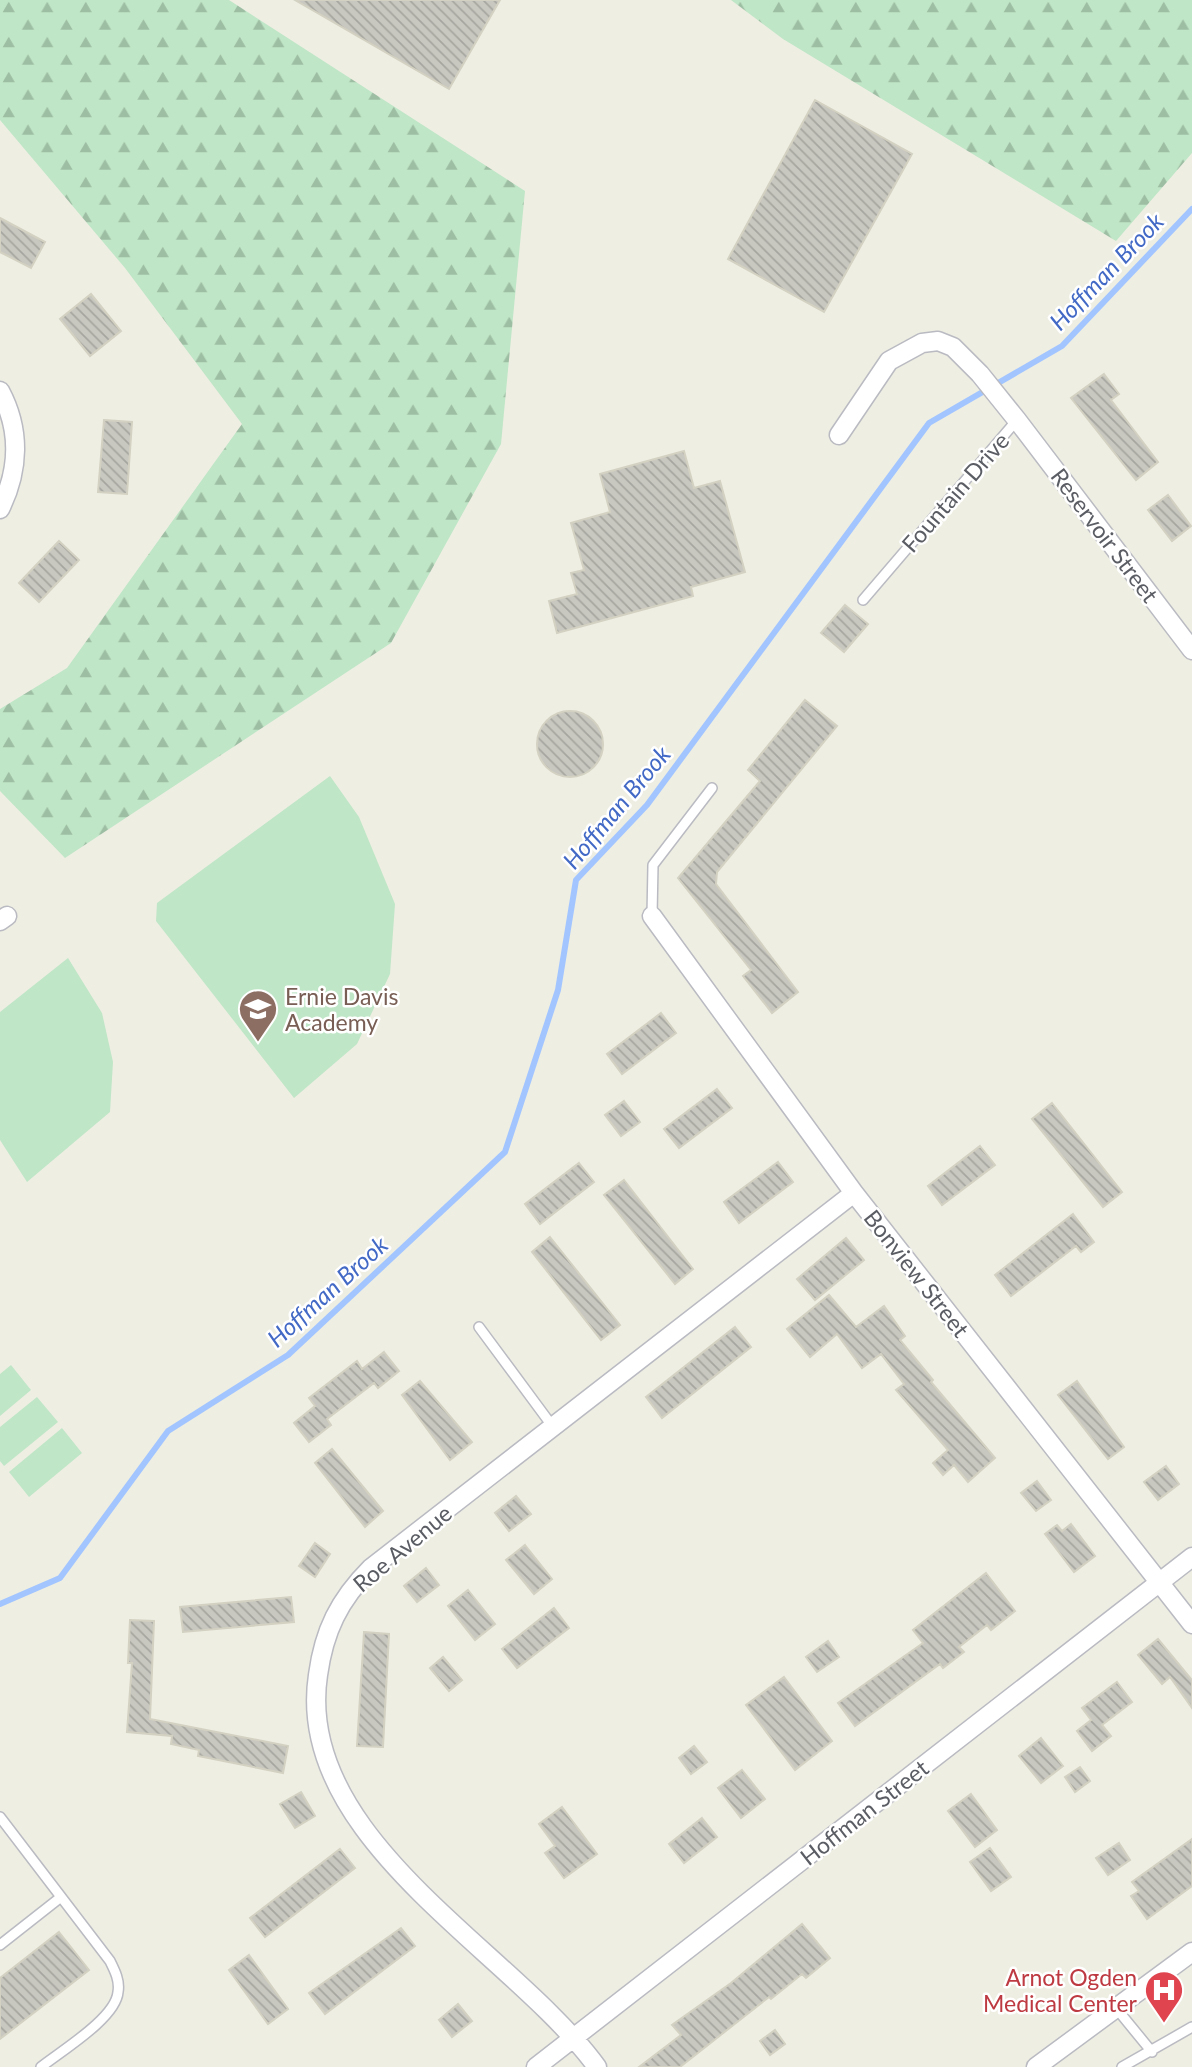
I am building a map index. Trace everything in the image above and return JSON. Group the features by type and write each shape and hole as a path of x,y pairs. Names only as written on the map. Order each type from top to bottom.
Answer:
{"street":[{"name":"Fountain Drive","path":"839,435 881,371 906,350 922,343 946,343 980,374 1017,421"},
{"path":"0,391 8,405 15,432 16,457 12,482 0,509"},
{"name":"Reservoir Street","path":"1017,421 1192,650"},
{"name":"Bonview Street","path":"652,916 855,1193 1192,1624"},
{"name":"Roe Avenue","path":"597,2067 575,2037 431,1903 387,1855 349,1806 327,1768 317,1732 316,1687 323,1640 338,1607 355,1584 855,1193"},
{"name":"Hoffman Street","path":"536,2067 1192,1557"},
{"path":"1036,2067 1192,1952"}],"lane":[{"name":"Fountain Drive","path":"863,600 1017,421"},
{"path":"652,916 653,865 712,788"},
{"path":"479,1327 553,1427"},
{"path":"0,1817 110,1961 117,1976 118,1993 106,2016 41,2067"},
{"path":"0,1945 61,1897"},
{"path":"1116,2008 1152,2052"},
{"path":"1122,2067 1192,2027"}],"green space":[{"path":"0,0 229,0 525,191 501,444 391,643 65,858 0,791 0,709 67,668 242,424 125,268 0,120"},
{"path":"731,0 1192,0 1192,153 1116,241 783,39"},
{"path":"330,776 359,817 395,904 390,974 357,1044 294,1098 156,921 157,903"},
{"path":"68,958 102,1013 113,1062 110,1112 27,1182 0,1140 0,1012"},
{"path":"11,1365 31,1390 0,1416 0,1374"},
{"path":"37,1397 58,1422 4,1466 0,1461 0,1427"},
{"path":"62,1428 82,1453 29,1497 9,1472"}],"building":[{"path":"295,0 500,0 449,89"},
{"path":"815,100 912,154 824,312 728,259"},
{"path":"0,218 45,242 31,268 0,252"},
{"path":"91,294 121,331 90,356 60,319"},
{"path":"1104,374 1119,394 1111,400 1158,462 1136,480 1071,398"},
{"path":"104,420 132,422 127,494 98,492"},
{"path":"684,451 694,488 720,481 745,572 691,587 693,596 557,633 549,601 577,594 571,573 584,570 571,523 610,512 600,474"},
{"path":"1168,495 1191,526 1172,541 1148,510"},
{"path":"59,541 79,560 39,602 19,583"},
{"path":"845,605 868,624 844,652 821,633"},
{"path":"805,700 837,726 717,872 716,884 798,992 772,1013 743,976 751,970 678,878 760,781 748,770"},
{"path":"570,711 593,721 603,744 593,767 570,777 547,767 537,744 547,721"},
{"path":"661,1013 676,1033 622,1074 607,1054"},
{"path":"717,1089 732,1108 679,1148 664,1129"},
{"path":"624,1101 640,1122 621,1136 605,1115"},
{"path":"1052,1103 1122,1192 1103,1207 1032,1119"},
{"path":"980,1146 995,1165 942,1205 928,1186"},
{"path":"778,1162 793,1182 739,1223 724,1202"},
{"path":"579,1163 594,1182 540,1224 525,1204"},
{"path":"624,1180 693,1269 675,1284 604,1195"},
{"path":"1073,1214 1094,1242 1081,1252 1076,1246 1011,1296 995,1275"},
{"path":"550,1237 620,1325 601,1340 532,1252"},
{"path":"846,1238 864,1260 815,1300 797,1279"},
{"path":"829,1295 856,1327 884,1306 905,1336 900,1340 933,1380 931,1382 995,1458 968,1482 954,1465 943,1475 933,1463 948,1450 896,1390 904,1384 881,1354 862,1368 837,1334 810,1357 787,1329"},
{"path":"735,1327 751,1347 662,1418 646,1397"},
{"path":"384,1352 399,1371 378,1388 374,1383 327,1419 331,1425 309,1442 294,1423 315,1406 309,1398 357,1361 362,1369"},
{"path":"420,1381 472,1442 450,1460 402,1395"},
{"path":"1077,1381 1124,1447 1108,1459 1058,1395"},
{"path":"332,1449 383,1511 365,1527 315,1463"},
{"path":"1166,1466 1179,1484 1158,1500 1144,1482"},
{"path":"1037,1481 1051,1500 1036,1511 1021,1493"},
{"path":"516,1496 531,1514 509,1531 495,1513"},
{"path":"1071,1524 1095,1556 1074,1572 1045,1534 1057,1525 1062,1531"},
{"path":"315,1543 330,1554 315,1577 299,1566"},
{"path":"525,1545 552,1579 534,1594 506,1560"},
{"path":"426,1568 439,1585 417,1602 404,1586"},
{"path":"986,1573 1015,1611 991,1630 987,1625 959,1647 964,1652 943,1668 940,1664 855,1726 838,1703 923,1643 913,1630"},
{"path":"468,1590 495,1624 475,1640 448,1606"},
{"path":"291,1597 294,1622 183,1632 180,1607"},
{"path":"554,1608 569,1628 517,1668 502,1649"},
{"path":"130,1620 154,1621 150,1719 288,1746 283,1773 198,1756 199,1750 171,1744 172,1736 127,1732 132,1663 128,1663"},
{"path":"364,1632 389,1634 383,1747 357,1746"},
{"path":"1158,1639 1192,1680 1192,1708 1170,1677 1162,1684 1138,1655"},
{"path":"828,1641 839,1657 817,1672 806,1657"},
{"path":"443,1657 462,1680 449,1691 430,1668"},
{"path":"784,1677 832,1741 795,1770 746,1705"},
{"path":"1117,1682 1132,1702 1102,1725 1111,1736 1092,1751 1077,1731 1091,1720 1082,1708"},
{"path":"1041,1738 1063,1766 1041,1783 1019,1756"},
{"path":"694,1746 707,1762 691,1774 679,1758"},
{"path":"1080,1767 1090,1781 1075,1792 1065,1777"},
{"path":"742,1770 765,1799 741,1818 718,1788"},
{"path":"301,1792 315,1816 295,1828 280,1804"},
{"path":"971,1794 997,1830 975,1847 948,1811"},
{"path":"562,1807 597,1854 564,1878 545,1853 555,1846 539,1824"},
{"path":"702,1818 717,1837 684,1863 669,1844"},
{"path":"1192,1839 1192,1886 1147,1919 1131,1896 1139,1891 1132,1882"},
{"path":"1119,1843 1130,1860 1108,1875 1096,1858"},
{"path":"990,1848 1011,1877 991,1891 970,1862"},
{"path":"340,1849 355,1868 265,1937 250,1918"},
{"path":"802,1924 830,1958 806,1978 802,1974 771,1999 769,1997 680,2067 639,2067 681,2035 672,2025 731,1983"},
{"path":"401,1928 415,1946 325,2014 309,1993"},
{"path":"59,1932 89,1970 0,2039 0,1978"},
{"path":"249,1955 288,2009 268,2024 229,1970"},
{"path":"458,2004 472,2021 452,2037 439,2020"},
{"path":"775,2030 785,2044 770,2055 760,2041"}],"waterway":[{"name":"Hoffman Brook","path":"0,1604 60,1578 168,1431 288,1355 505,1152 558,990 576,880 647,805 929,423 1062,346 1192,209"}],"place":[{"name":"Ernie Davis Academy","path":"258,1043"},
{"name":"Arnot Ogden Medical Center","path":"1164,2024"}]}
